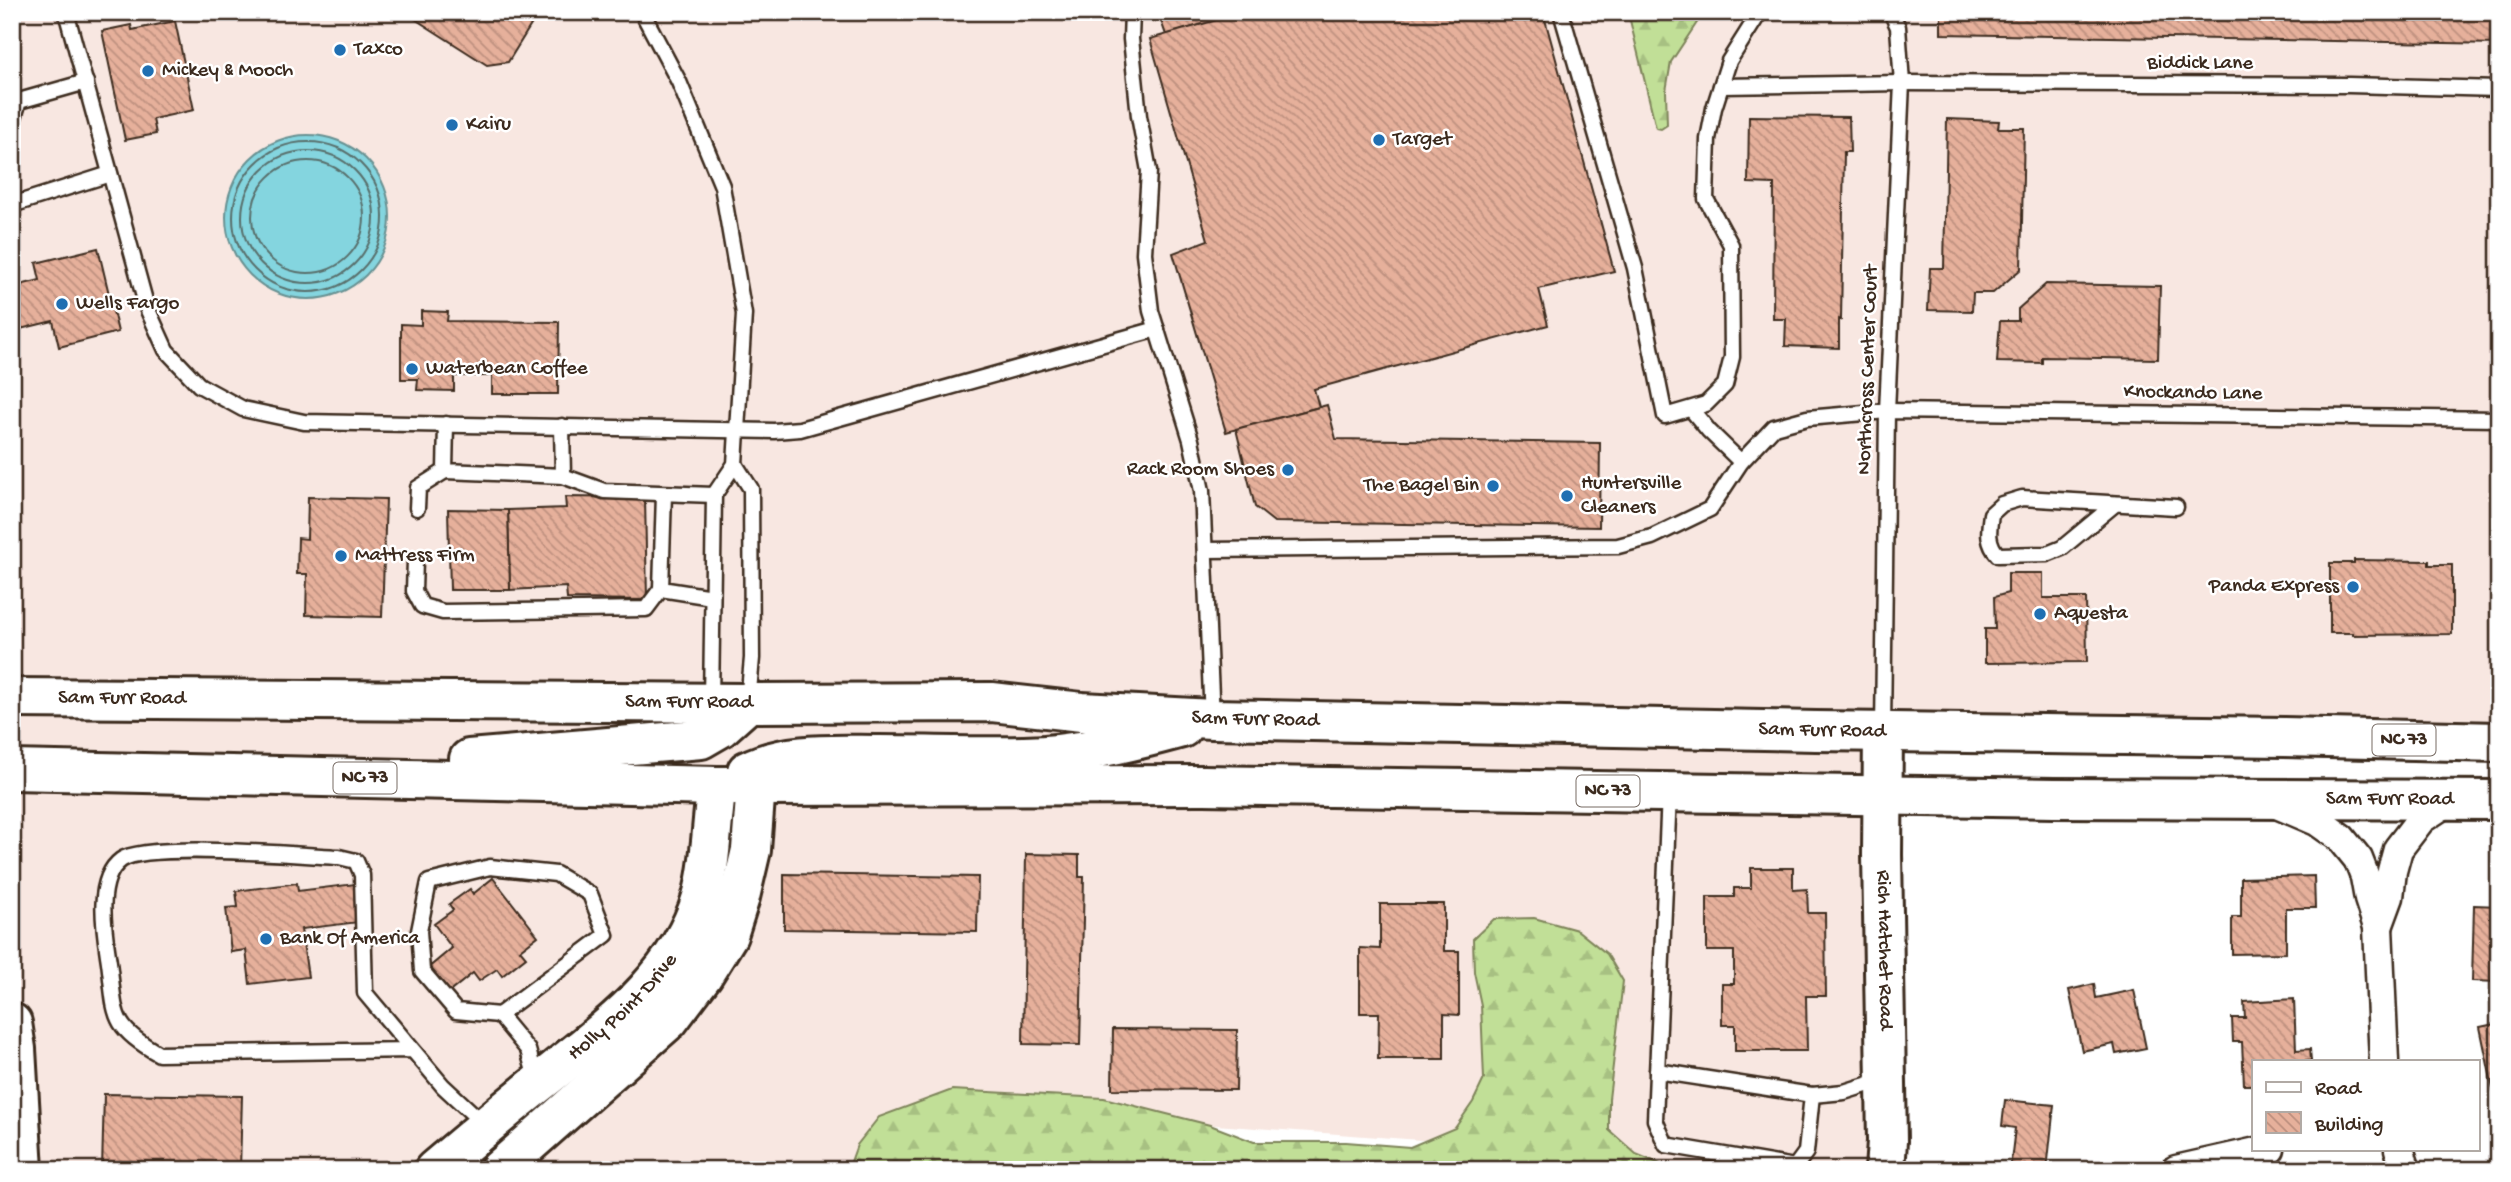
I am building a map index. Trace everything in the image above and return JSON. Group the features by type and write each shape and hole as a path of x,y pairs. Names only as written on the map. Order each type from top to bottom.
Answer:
{"main road":[{"name":"Sam Furr Road","path":"12,698 992,702 1082,712 1212,719 2499,742"},
{"path":"268,775 701,739 720,728 730,703"},
{"path":"717,786 761,764 781,759 830,755 1027,756 1120,744 1212,719"},
{"name":"Rich Hatchet Road","path":"1883,731 1885,1170"},
{"name":"Sam Furr Road","path":"12,770 717,786 1204,785 2054,798 2499,800"},
{"name":"Holly Point Drive","path":"499,1170 669,1020 703,975 728,934 740,897 751,850 756,785"},
{"name":"Holly Point Drive","path":"434,1170 618,1019 659,977 682,943 701,899 710,862 711,823 717,786"},
{"path":"12,1023 23,1170"},
{"path":"446,1170 486,1126"}],"street":[{"path":"2265,799 2316,821 2342,838 2358,859 2378,927 2384,1060"},
{"path":"2378,927 2389,897 2398,849 2421,819 2450,800"},
{"path":"2176,1170 2266,1150"},
{"path":"2399,1150 2406,1170"}],"lane":[{"path":"66,12 147,308 166,350 199,385 243,408 304,422 774,431 800,429 1157,329"},
{"path":"642,12 679,82 722,186 744,314 734,464 714,495 712,597 730,703"},
{"path":"1132,12 1131,39 1139,116 1149,171 1144,253 1151,311 1191,440 1202,491 1212,719"},
{"path":"1561,12 1635,268 1665,416 1706,404 1726,385 1732,357 1731,245 1706,199 1708,139 1729,61 1760,12"},
{"name":"Northcross Center Court","path":"1883,731 1887,411 1902,83 1898,27 1891,12"},
{"path":"12,124 19,101 86,82"},
{"name":"Biddick Lane","path":"1721,86 1902,83 2349,85 2499,89"},
{"path":"12,205 110,174"},
{"path":"1691,409 1741,462"},
{"name":"Knockando Lane","path":"1206,550 1618,546 1652,537 1710,509 1741,462 1774,427 1807,418 1887,411 2499,419"},
{"path":"445,471 446,424"},
{"path":"562,426 563,476"},
{"path":"730,703 752,658 751,489 734,464"},
{"path":"417,508 418,488 445,471 563,476 604,491 714,495"},
{"path":"415,560 414,591 422,606 443,612 646,609 662,589 664,494"},
{"path":"2115,504 2062,548 2047,554 1998,555 1990,546 1988,532 1991,514 2002,504 2022,498 2176,507"},
{"path":"662,589 712,597"},
{"path":"1669,792 1656,1120 1666,1145 1795,1167 1806,1152 1812,1096"},
{"path":"412,1050 159,1054 133,1039 117,1019 102,910 109,876 120,861 136,854 167,850 339,857 356,861 362,875 365,993 443,1086 486,1126"},
{"path":"499,1015 606,935 590,894 556,874 490,867 429,882 419,931 422,971 457,1011 499,1015 528,1050 537,1084"},
{"path":"1657,1071 1812,1096 1844,1092 1886,1079"}],"shaded area":[{"path":"12,12 2499,12 2499,742 1883,731 1885,1170 1630,1170 1570,1151 957,1106 888,1170 12,1170"}],"green space":[{"path":"1628,12 1704,12 1671,62 1666,91 1667,125 1661,129 1656,128"},
{"path":"1534,918 1577,930 1607,954 1623,981 1609,1099 1609,1130 1636,1154 1675,1170 848,1170 857,1145 879,1117 952,1090 1104,1098 1210,1125 1254,1142 1346,1142 1410,1147 1455,1128 1473,1102 1484,1079 1481,1005 1474,972 1473,939 1494,919"}],"water":[{"path":"308,135 339,141 366,159 384,186 390,217 384,248 366,275 339,293 308,299 277,293 250,275 232,248 226,217 232,186 250,159 277,141"}],"building":[{"path":"404,12 539,12 508,62 487,65"},
{"path":"1158,12 1245,12 1166,35"},
{"name":"Target","path":"1245,12 1543,12 1614,271 1539,289 1548,325 1314,389 1319,407 1226,432 1173,253 1208,240 1150,39"},
{"path":"1941,12 2499,12 2499,44 1941,34"},
{"name":"Mickey & Mooch","path":"175,21 194,110 153,119 156,134 125,140 102,31 131,25 132,30"},
{"path":"1749,116 1849,117 1850,152 1844,152 1839,348 1785,346 1786,319 1773,319 1774,184 1748,183"},
{"path":"1947,119 1999,121 1998,128 2024,128 2021,269 1993,293 1973,293 1972,311 1928,310 1930,268 1944,268"},
{"name":"Wells Fargo","path":"98,248 118,332 59,347 53,321 12,331 12,287 40,280 36,263"},
{"path":"2046,284 2160,286 2158,359 2042,357 2042,363 1997,362 2000,321 2018,321 2018,309"},
{"path":"421,311 448,312 447,321 559,322 558,394 492,394 492,376 454,376 454,391 417,390 418,379 401,379 401,324 421,325"},
{"path":"1327,405 1336,439 1600,443 1599,527 1274,522 1255,507 1236,429"},
{"name":"Mattress Firm","path":"308,497 386,499 382,617 306,615 307,574 297,574 298,538 307,539"},
{"path":"565,497 645,498 647,600 567,599 566,587 510,590 508,510 566,508"},
{"path":"448,509 508,510 510,590 450,590"},
{"path":"2354,560 2429,561 2429,565 2452,565 2452,634 2330,633 2330,563 2354,563"},
{"name":"Aquesta","path":"2008,573 2043,573 2043,598 2086,598 2087,662 1985,663 1985,629 1995,629 1994,597 2008,593"},
{"path":"1026,854 1079,855 1079,877 1084,877 1080,1045 1023,1044"},
{"path":"1751,868 1793,868 1793,890 1807,889 1808,913 1825,913 1826,996 1806,996 1807,1051 1735,1051 1735,1025 1722,1025 1722,984 1734,984 1734,951 1707,951 1707,897 1734,897 1734,888 1751,888"},
{"path":"784,874 978,877 977,932 784,929"},
{"path":"2314,876 2315,908 2286,908 2286,953 2232,954 2232,917 2241,917 2241,878"},
{"path":"493,878 538,936 520,950 526,957 502,976 497,969 479,981 473,973 447,994 427,969 452,948 434,924 453,910 449,904 470,889 473,894"},
{"name":"Bank Of America","path":"297,883 298,891 355,884 359,922 301,929 308,977 250,984 246,950 231,952 226,908 238,907 236,891"},
{"path":"1380,904 1444,904 1444,951 1459,951 1459,1015 1444,1014 1444,1059 1378,1059 1379,1013 1360,1013 1360,948 1380,949"},
{"path":"2474,905 2499,906 2499,982 2472,981"},
{"path":"2094,984 2096,998 2134,990 2146,1048 2116,1054 2114,1044 2082,1051 2069,990"},
{"path":"2294,999 2296,1050 2310,1049 2311,1060 2252,1060 2252,1085 2244,1085 2242,1042 2233,1042 2232,1018 2245,1018 2244,1002"},
{"path":"2499,1023 2499,1093 2494,1094 2480,1027"},
{"path":"1113,1029 1237,1030 1236,1090 1112,1089"},
{"path":"104,1094 242,1096 240,1170 102,1170"},
{"path":"2005,1100 2054,1105 2047,1170 2010,1170 2015,1128 2002,1126"}],"place":[{"name":"Taxco","path":"340,50"},
{"name":"Mickey & Mooch","path":"148,71"},
{"name":"Kairu","path":"452,125"},
{"name":"Target","path":"1379,140"},
{"name":"Wells Fargo","path":"62,304"},
{"name":"Waterbean Coffee","path":"412,369"},
{"name":"Rack Room Shoes","path":"1288,470"},
{"name":"The Bagel Bin","path":"1493,486"},
{"name":"Huntersville Cleaners","path":"1567,496"},
{"name":"Mattress Firm","path":"341,556"},
{"name":"Panda Express","path":"2353,587"},
{"name":"Aquesta","path":"2040,614"},
{"name":"Bank Of America","path":"266,939"}]}
